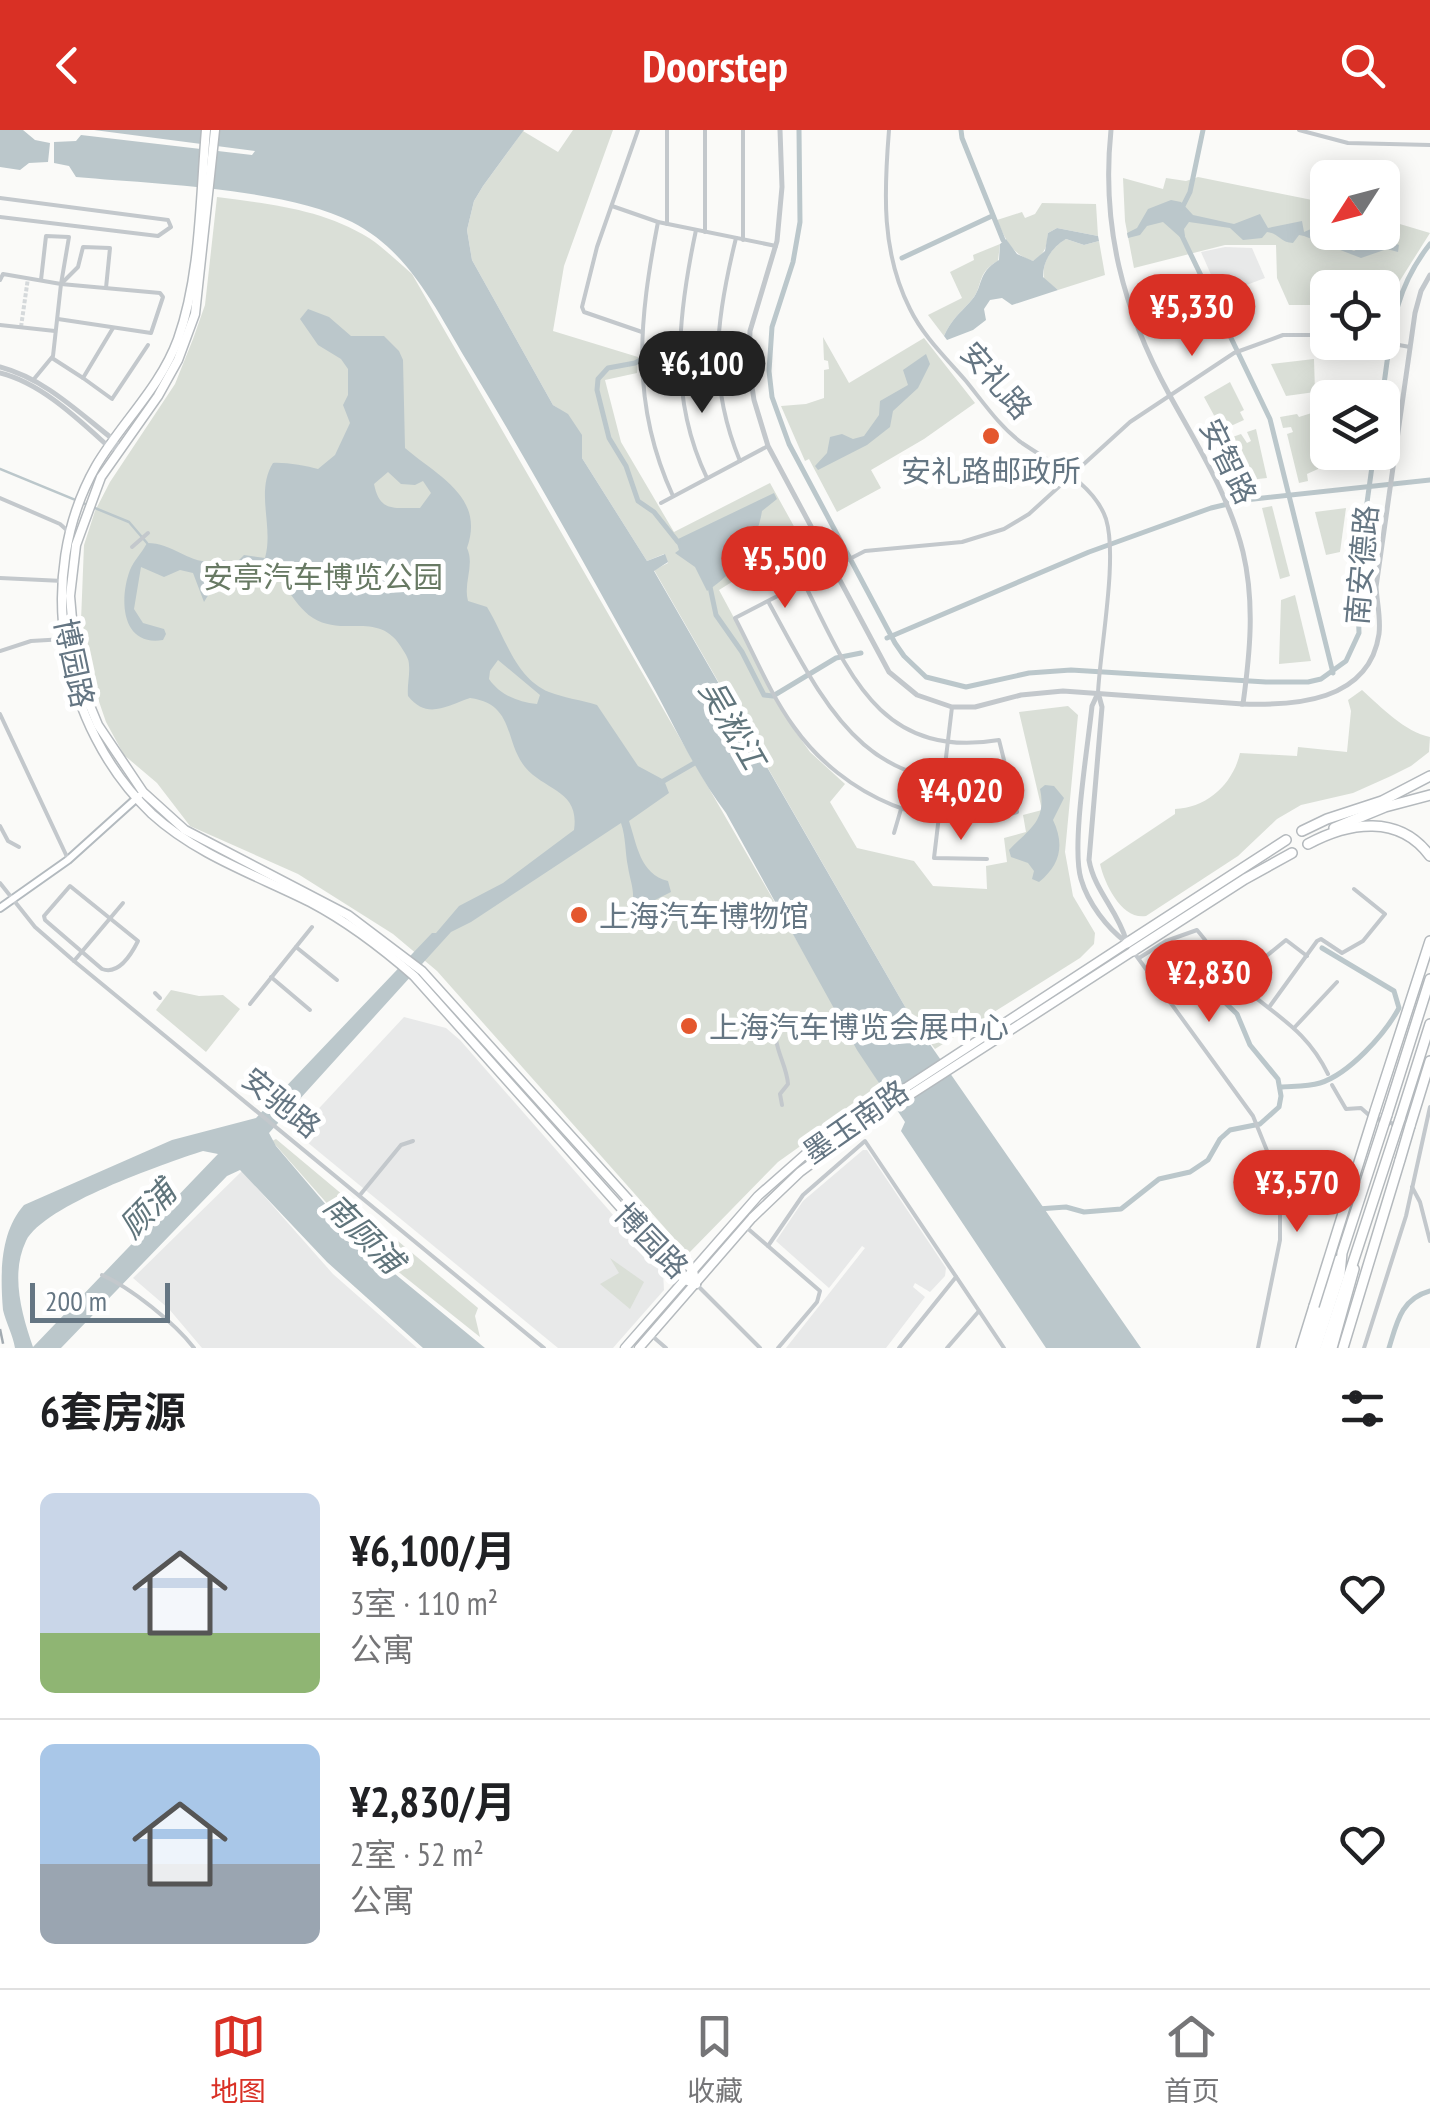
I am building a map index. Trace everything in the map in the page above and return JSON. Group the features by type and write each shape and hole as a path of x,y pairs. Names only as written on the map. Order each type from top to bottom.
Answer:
{"highway":[{"path":"1382,801 1430,776"},
{"path":"1302,831 1382,801 1430,793"},
{"path":"1308,844 1351,819 1430,793"},
{"path":"1323,836 1358,826 1383,826 1407,834 1430,856"},
{"path":"1133,951 1286,840"},
{"path":"1133,951 1245,878 1292,853"},
{"path":"1305,1348 1430,942"},
{"path":"1305,1348 1342,1253 1430,979"},
{"path":"1329,1348 1430,1024"},
{"path":"1343,1348 1430,1062"},
{"path":"1316,1348 1340,1274 1342,1253"}],"main road":[{"name":"博园路","path":"201,228 206,130"},
{"name":"博园路","path":"140,795 107,743 77,669 70,596 74,558 80,517 89,492 114,445 151,392 178,338 201,228 215,130"},
{"name":"博园路","path":"80,517 70,532 63,581 65,640 71,674 89,726 111,766 170,829 200,850 330,914 418,974 693,1271 696,1284"},
{"path":"0,908 68,860 140,795"},
{"name":"墨玉南路","path":"625,1348 758,1196 830,1135 1002,1024 1133,951"},
{"name":"墨玉南路","path":"639,1348 745,1226 783,1187 836,1143 1133,951"},
{"name":"博园路","path":"418,974 685,1280 696,1284"}],"street":[{"path":"638,130 588,274 582,310 642,332"},
{"path":"667,130 667,224"},
{"path":"704,130 706,232"},
{"path":"740,461 720,402 717,336 721,302 740,239 742,130"},
{"path":"780,130 782,187 776,246 754,313 750,348 754,400 768,446 889,672 917,695 952,707 934,858 987,860"},
{"name":"安礼路","path":"889,130 884,182 886,228 894,269 910,309 932,341 1008,430 1070,476 1102,508 1109,547 1098,693 1102,708 1089,860 1094,880 1133,951"},
{"name":"安智路","path":"1111,130 1108,206 1117,267 1138,334 1224,498 1240,540 1250,591 1244,704"},
{"path":"1299,130 1341,142 1430,145"},
{"path":"0,198 168,220 171,227 158,236 0,217"},
{"path":"612,206 658,222 776,246"},
{"path":"658,222 641,365 649,430 673,496"},
{"path":"696,230 678,357 683,410 708,478"},
{"path":"34,379 52,358 69,237 46,236 41,281"},
{"path":"61,284 78,267 82,247 110,248 106,288"},
{"path":"0,280 3,274 160,293 162,297 151,333 58,319"},
{"name":"南安德路","path":"952,707 975,707 1039,692 1284,705 1323,698 1348,684 1368,661 1378,637 1376,587 1410,346 1417,303 1430,275"},
{"path":"0,324 56,331"},
{"path":"83,378 114,327"},
{"path":"804,583 843,661 862,692 883,713 910,730 948,742 999,740 1017,812 977,819 939,818 902,809 868,794 828,764 795,729 736,618 856,556 883,547 962,542 992,534 1029,514 1120,430 1234,353 1284,335 1310,335"},
{"path":"52,358 112,399 148,344"},
{"path":"1400,344 1410,346"},
{"path":"0,370 20,378 114,445"},
{"path":"0,370 34,379 114,445"},
{"path":"661,502 768,446"},
{"path":"0,498 70,532"},
{"path":"132,547 148,533"},
{"path":"0,578 63,581"},
{"path":"768,601 810,678 836,717 864,746 902,768 944,779 974,781 1008,776"},
{"path":"0,651 31,641 65,640"},
{"name":"安礼路","path":"1098,693 1092,706 1078,865 1083,886 1100,914 1133,951"},
{"path":"0,714 68,860"},
{"path":"894,833 902,809"},
{"path":"0,826 8,841 19,847"},
{"name":"安驰路","path":"0,883 35,927 544,1348"},
{"path":"70,886 138,941 116,970 110,972 82,951 45,920 70,886"},
{"path":"1270,1006 1319,939 1342,953 1363,941 1386,914 1354,889"},
{"path":"74,960 123,904"},
{"path":"250,1004 312,927"},
{"path":"1258,1348 1278,1258 1281,1224 1274,1168 1256,1121 1133,951 1198,930 1237,980 1317,1052 1328,1074"},
{"path":"1237,980 1286,940 1307,956"},
{"path":"296,947 338,980"},
{"path":"271,977 310,1010"},
{"path":"1294,1028 1336,982"},
{"path":"155,993 160,998"},
{"path":"772,1012 777,1022 776,1042 787,1069 788,1084 780,1094 782,1105"},
{"path":"1332,1085 1346,1109 1361,1108 1370,1116 1424,1134"},
{"path":"1364,1348 1406,1216 1430,1106"},
{"path":"768,1246 803,1195 865,1141 1004,1348"},
{"path":"360,1195 401,1145 413,1142"},
{"path":"1412,1187 1430,1241"},
{"path":"745,1226 820,1290 817,1302 778,1348"},
{"path":"102,1275 123,1284 165,1322 179,1328 194,1348"},
{"path":"899,1348 956,1277"},
{"path":"696,1284 760,1348"},
{"path":"948,1348 979,1311"},
{"path":"650,1335 666,1348"}],"shaded area":[{"path":"1225,247 1252,248 1265,278 1220,295 1201,252"},
{"path":"404,1017 446,1028 460,1040 663,1272 664,1290 613,1348 558,1348 296,1133"},
{"path":"867,1150 946,1268 945,1276 930,1292 915,1283 913,1287 925,1297 886,1348 786,1348 865,1248 862,1246 829,1288 776,1241 803,1201"},
{"path":"242,1171 333,1274 417,1348 202,1348 169,1309 133,1278"}],"green space":[{"path":"573,130 613,130 564,266 553,331 638,357 637,373 605,380 621,442 674,532 770,483 801,539 719,590 795,731 810,752 845,784 830,802 857,848 914,861 933,886 987,889 986,866 1007,862 1004,838 1026,832 1023,815 1042,810 1019,712 1068,706 1078,715 1065,852 1073,896 1095,933 1094,944 1080,958 935,1049 911,1017 654,570 668,563 664,554 647,561 582,458 576,427 553,405 472,260 467,230 474,201 523,131 558,152"},
{"path":"1198,177 1310,200 1310,250 1400,250 1400,224 1430,233 1400,280 1400,270 1310,270 1310,305 1289,305 1277,278 1276,245 1225,245 1134,268 1125,221 1123,178 1163,189 1166,178 1186,181"},
{"name":"安亭汽车博览公园","path":"217,197 296,209 333,220 369,238 412,274 882,1088 778,1162 688,1254 437,971 393,934 298,874 190,826 157,783 124,755 106,722 93,684 81,621 84,545 110,482 175,384 193,339 205,305"},
{"path":"1042,203 1096,204 1098,236 1057,228 1048,233 1045,250 1033,261 1020,255 1006,240 997,220 1022,212 1025,218 1035,214"},
{"path":"1066,239 1084,245 1099,241 1105,275 1058,290 1044,279 1049,256"},
{"path":"1000,244 998,261 986,270 974,297 944,336 928,315 962,298 950,272 974,260 973,255"},
{"path":"823,337 849,383 924,338 975,403 871,470 881,488 837,512 809,459 805,461 781,406 824,398 824,370 829,369 828,361 824,360"},
{"path":"1314,360 1315,380 1310,380 1310,393 1286,396 1271,364"},
{"path":"1230,382 1244,410 1240,412 1244,420 1222,430 1204,397"},
{"path":"1310,414 1310,470 1316,470 1307,474 1308,481 1299,483 1287,434 1293,432 1291,427 1283,428 1280,417"},
{"path":"1256,429 1267,478 1249,480 1227,439 1241,434 1247,443 1251,441 1247,432"},
{"path":"1272,506 1290,576 1280,579 1262,508"},
{"path":"1346,508 1340,552 1326,555 1315,512"},
{"path":"1295,595 1311,661 1279,664 1281,600"},
{"path":"1362,690 1403,724 1430,737 1429,752 1411,766 1353,793 1301,805 1277,819 1238,856 1146,916 1129,913 1122,907 1110,891 1100,864 1175,814 1175,809 1198,804 1217,792 1231,775 1240,753 1297,756 1298,747 1347,752 1351,711 1348,700"},
{"path":"171,990 199,996 223,995 240,1009 206,1052 156,1010"},
{"path":"276,1139 478,1308 475,1316 480,1337 361,1242 272,1141"},
{"path":"610,1258 644,1282 630,1309 600,1284 619,1273"}],"water":[{"path":"0,130 23,130 35,140 50,143 48,162 29,163 20,170 0,167"},
{"name":"吴淞江","path":"94,130 524,130 474,201 467,230 472,260 553,405 568,414 582,435 582,458 647,561 665,554 668,562 654,571 911,1017 1141,1348 1046,1348 901,1131 905,1122 857,1050 514,441 434,305 407,267 373,235 324,211 218,189 76,177 69,166 54,163 54,142 76,141 81,135 252,155 255,151"},
{"path":"1171,200 1181,202 1193,215 1234,224 1260,214 1268,228 1302,221 1304,232 1310,229 1310,238 1299,235 1289,243 1267,232 1262,238 1243,240 1230,228 1189,222 1181,238 1163,222 1147,226 1140,235 1128,238 1127,233 1137,228 1148,209"},
{"path":"1057,228 1098,236 1099,241 1084,245 1066,239 1053,250 1043,277 1058,290 1012,305 1002,298 990,300 984,309 986,320 947,340 944,336 949,326 974,297 983,275 999,260 1000,244 1006,239 1017,254 1033,261 1045,251 1048,233"},
{"path":"1340,250 1384,250 1361,258"},
{"path":"308,309 329,317 351,336 384,336 399,351 403,360 405,448 456,490 470,515 468,601 487,607 519,667 537,686 597,705 638,766 664,780 669,793 629,821 645,865 668,881 671,892 644,910 633,901 621,823 451,932 269,1133 361,1246 485,1348 423,1348 327,1262 240,1170 227,1176 61,1348 15,1348 3,1310 2,1268 10,1228 24,1205 172,1140 256,1118 459,906 503,883 574,830 572,807 525,767 495,708 470,698 437,709 422,708 408,696 408,659 394,638 373,627 337,626 313,618 267,572 257,569 232,589 212,589 204,602 193,573 180,570 164,577 141,567 134,609 143,623 164,629 166,634 163,640 149,640 131,629 125,607 127,582 147,543 202,561 224,560 234,565 244,555 265,558 265,486 273,463 318,469 335,455 350,423 343,405 348,395 348,369 341,359 318,345 300,319","holes":["388,472 401,484 423,481 431,493 420,508 390,507 380,500 374,484","498,660 540,695 537,704 504,693 489,679","203,1151 218,1154 33,1347 18,1281 26,1241 37,1227 79,1200"]},
{"path":"926,354 930,364 918,388 893,411 890,427 867,445 818,470 815,466 827,453 830,437 864,436 879,415 880,401 908,385 903,370"},
{"path":"774,493 777,499 762,511 743,557 707,591 695,567 675,553 679,550 676,540"},
{"path":"1054,786 1064,798 1053,820 1059,838 1056,862 1039,882 1032,879 1034,871 1028,863 1011,857 1009,850 1039,817 1040,789"}],"waterway":[{"path":"799,130 800,222 793,262 772,327 772,397 789,444 895,643 926,677 966,687 1029,673 1071,670 1266,682 1321,679 1346,661 1359,633 1357,575 1372,470"},
{"path":"961,130 1003,240"},
{"path":"1182,208 1190,192 1203,130"},
{"path":"902,258 992,216"},
{"path":"1181,234 1270,419 1333,673"},
{"path":"1385,380 1400,299 1430,244"},
{"path":"678,542 654,512 638,501 626,466 609,438 598,379 608,368 635,363 658,350 683,351 712,341 733,344"},
{"path":"0,469 129,522 147,543"},
{"path":"887,638 1089,552 1211,508 1245,500 1430,480"},
{"path":"709,582 716,615 742,652 764,695 773,696 836,658 861,653"},
{"path":"660,783 698,761"},
{"path":"1038,1209 1121,1209 1159,1179 1190,1172 1208,1160 1230,1130 1260,1124 1279,1107 1278,1079 1250,1045 1237,1014 1165,945"},
{"path":"1280,1087 1315,1084 1343,1071 1375,1041 1399,1008 1394,991 1322,948"},
{"path":"1389,1348 1406,1306 1430,1291"}],"tunnel":[{"path":"21,327 28,278"}],"railway":[{"path":"0,1329 4,1348"}],"place":[{"name":"安礼路邮政所","path":"991,436"},
{"name":"上海汽车博物馆","path":"579,915"},
{"name":"上海汽车博览会展中心","path":"689,1026"}],"water label":[{"name":"顾浦","path":"147,1209"},
{"name":"南顾浦","path":"364,1233"}]}
